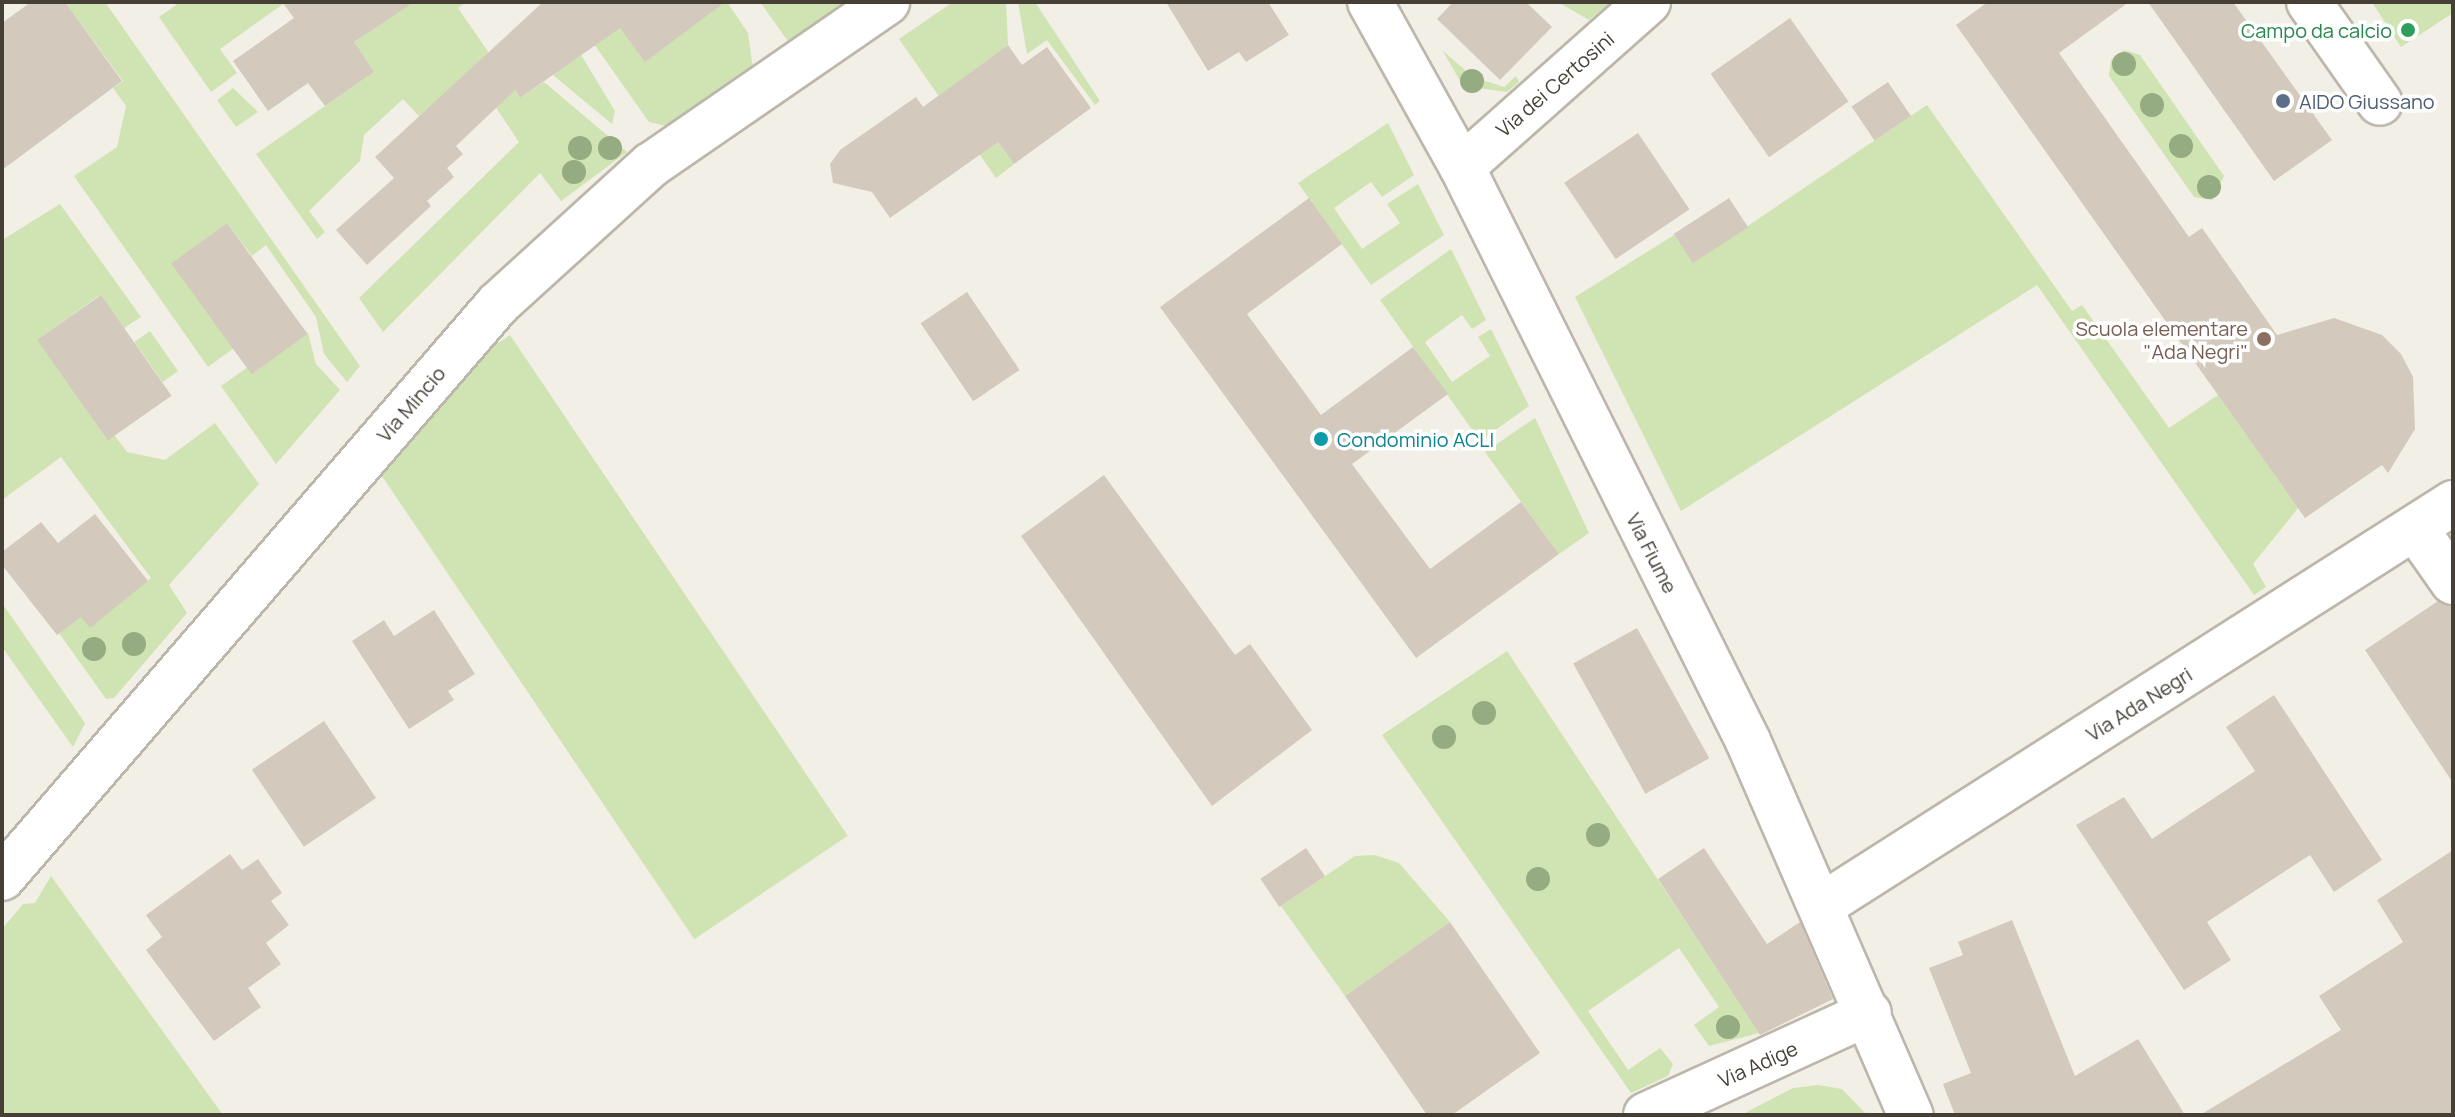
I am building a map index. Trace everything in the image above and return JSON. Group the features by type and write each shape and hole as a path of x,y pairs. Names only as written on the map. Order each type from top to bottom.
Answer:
{"street":[{"name":"Via Mincio","path":"2,878 498,304 651,165 887,2"},
{"name":"Via Fiume","path":"1370,2 1462,167 1824,904 1911,1115"},
{"name":"Via dei Certosini","path":"1462,167 1648,2"},
{"path":"2309,2 2380,103"},
{"name":"Via Ada Negri","path":"1824,904 2453,503"},
{"path":"2415,528 2453,582"},
{"name":"Via Adige","path":"1646,1115 1869,1013"}],"green space":[{"path":"65,2 105,2 360,366 347,382 324,354 316,317 266,245 252,256 227,223 172,264 234,348 208,367 74,176 117,147 126,106 113,88 123,81"},
{"path":"180,2 286,2 220,49 237,73 211,92 159,17"},
{"path":"370,2 466,2 458,8 520,98 544,82 627,152 561,201 540,173 383,332 359,298 519,142 472,72 419,116 403,99 364,135 360,161 309,211 325,232 317,239 256,154 374,72 353,43 366,34 360,25"},
{"path":"601,2 646,61 717,2 727,2 748,33 753,69 667,126 649,122 572,13"},
{"path":"760,2 850,2 790,44"},
{"path":"953,2 1006,2 1008,45 955,84 1014,164 996,178 899,39"},
{"path":"1018,2 1035,2 1100,101 1095,105 1047,40 1027,54"},
{"path":"1558,2 1611,2 1589,20"},
{"name":"Campo da calcio","path":"2372,2 2453,2 2453,13 2401,47"},
{"path":"572,40 615,111 612,124 553,75"},
{"path":"2124,50 2140,55 2224,176 2212,200 2194,197 2109,76 2111,60"},
{"path":"1443,51 1473,77 1504,87 1516,76 1519,82 1507,92 1463,86"},
{"path":"233,88 258,112 236,127 217,100"},
{"path":"1927,105 2072,311 2082,305 2169,428 2218,395 2298,508 2253,564 2266,587 2254,595 2037,285 1681,511 1575,297 1674,235 1693,263"},
{"path":"1388,123 1414,175 1382,197 1371,182 1334,208 1362,249 1400,223 1387,204 1418,184 1444,235 1371,285 1298,183"},
{"path":"60,204 141,317 124,328 100,295 38,339 107,440 114,435 127,452 165,460 215,423 259,484 169,585 187,613 114,698 106,699 59,633 81,616 90,627 151,578 61,457 2,500 2,240"},
{"path":"1451,249 1486,320 1472,329 1462,315 1425,342 1452,382 1490,356 1478,337 1491,329 1529,406 1480,441 1380,300"},
{"path":"150,331 178,371 163,382 134,342"},
{"path":"308,333 316,364 340,390 276,464 221,386 248,367 253,373"},
{"path":"510,335 848,836 694,939 357,438"},
{"path":"1535,418 1589,533 1559,554 1485,452"},
{"path":"2,603 85,723 73,747 2,647"},
{"path":"1507,651 1759,1033 1709,1046 1694,1025 1719,1007 1679,948 1588,1011 1628,1070 1660,1048 1673,1064 1668,1076 1631,1093 1382,735"},
{"path":"1375,855 1399,863 1450,922 1345,996 1281,906 1355,856"},
{"path":"51,876 223,1115 2,1115 2,929 23,904 35,903"},
{"path":"1818,1085 1842,1089 1867,1115 1741,1115 1793,1088"}],"building":[{"path":"31,2 65,2 122,81 2,170 2,23"},
{"path":"282,2 414,2 354,42 374,72 325,106 308,83 268,111 233,61 294,18"},
{"path":"543,2 725,2 645,62 620,28 520,98 515,90 456,146 463,154 447,168 454,177 427,201 431,206 367,265 336,230 394,178 375,157"},
{"path":"1166,2 1268,2 1289,35 1246,62 1239,52 1208,71"},
{"path":"1453,2 1526,2 1552,27 1500,80 1437,19"},
{"path":"1988,2 2129,2 2059,53 2189,237 2202,228 2277,335 2334,318 2382,335 2401,354 2413,377 2415,429 2388,473 2382,465 2305,518 1956,25"},
{"path":"2148,2 2233,2 2332,140 2274,181"},
{"path":"1790,18 1849,102 1769,157 1711,74"},
{"path":"1008,45 1022,65 1047,47 1091,108 1014,164 998,142 890,218 872,192 833,183 830,164 840,150 916,97 923,107"},
{"path":"1888,82 1911,116 1874,141 1852,107"},
{"path":"1638,133 1689,209 1616,259 1564,183"},
{"name":"Condominio ACLI","path":"1309,198 1342,244 1247,314 1321,415 1413,347 1448,394 1352,464 1430,569 1521,502 1559,554 1416,658 1160,307"},
{"path":"1729,198 1748,227 1693,263 1674,234"},
{"path":"227,223 308,334 252,374 171,264"},
{"path":"967,292 1020,370 973,401 921,323"},
{"path":"101,295 172,396 108,440 37,340"},
{"path":"1104,475 1235,655 1250,644 1312,730 1212,806 1021,536"},
{"path":"95,514 148,581 90,628 81,617 57,635 2,565 2,552 41,522 58,543"},
{"path":"2438,601 2453,607 2453,783 2365,650"},
{"path":"434,610 475,674 448,691 454,700 409,729 352,641 384,620 394,636"},
{"path":"1637,628 1709,758 1645,794 1573,663"},
{"path":"2274,695 2382,860 2334,892 2310,855 2207,922 2231,960 2184,990 2076,825 2124,797 2152,839 2255,771 2226,727"},
{"path":"324,721 376,798 304,847 252,770"},
{"path":"1306,848 1325,876 1279,907 1260,879"},
{"path":"1704,848 1767,944 1800,922 1833,999 1760,1035 1658,879"},
{"path":"2453,850 2453,1115 2200,1115 2341,1030 2319,996 2403,942 2377,900"},
{"path":"230,854 242,870 258,859 282,893 271,901 289,925 266,943 281,964 248,988 261,1007 214,1041 146,950 162,937 146,915"},
{"path":"2012,920 2075,1076 2138,1039 2185,1115 1955,1115 1943,1084 1971,1073 1929,968 1963,955 1958,942"},
{"path":"1450,922 1540,1053 1452,1115 1427,1115 1345,996"}],"place":[{"name":"Campo da calcio","path":"2408,30"},
{"name":"AIDO Giussano","path":"2283,101"},
{"name":"Scuola elementare \"Ada Negri\"","path":"2264,339"},
{"name":"Condominio ACLI","path":"1321,439"}]}
